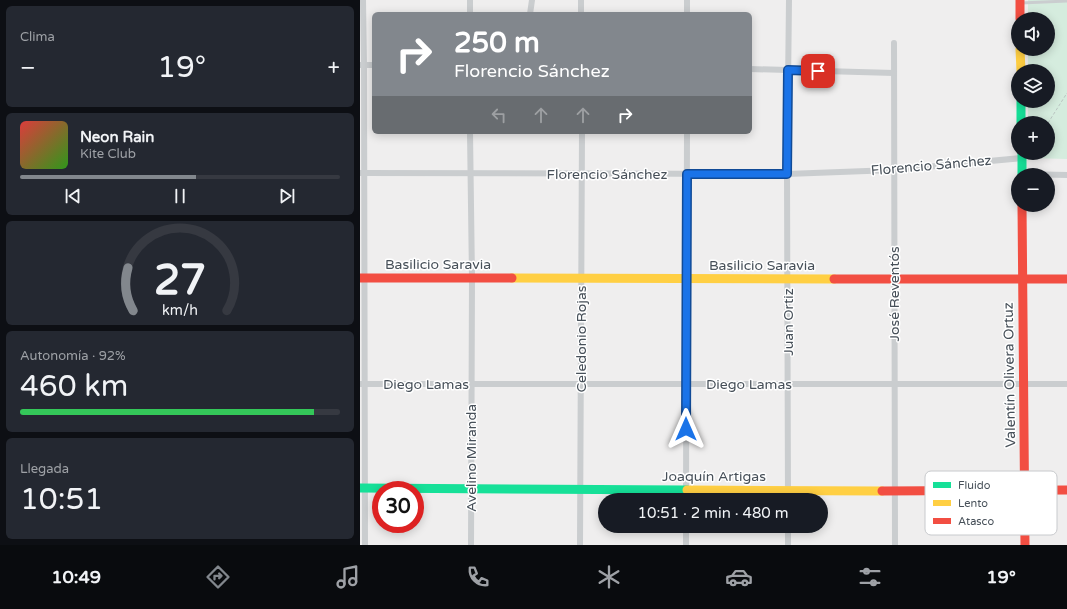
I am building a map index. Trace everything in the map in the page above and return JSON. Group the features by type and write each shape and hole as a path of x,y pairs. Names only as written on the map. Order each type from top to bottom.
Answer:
{"street":[{"path":"363,0 362,488 365,545"},
{"path":"470,0 470,12"},
{"path":"530,12 532,0"},
{"path":"581,0 581,12"},
{"path":"687,0 687,12"},
{"name":"Juan Ortiz","path":"788,490 787,174 789,0"},
{"name":"José Reventós","path":"894,43 893,170 895,545"},
{"path":"752,70 894,72"},
{"name":"Avelino Miranda","path":"470,134 472,278 471,545"},
{"name":"Celedonio Rojas","path":"580,545 582,134"},
{"path":"686,490 687,134"},
{"name":"Florencio Sánchez","path":"362,173 787,174 893,170 1011,156"},
{"path":"1055,174 1067,174"},
{"name":"Valentín Olivera Ortuz","path":"1022,212 1024,471"},
{"name":"Basilicio Saravia","path":"362,278 1067,279"},
{"name":"Diego Lamas","path":"362,384 1067,384"},
{"name":"Joaquín Artigas","path":"362,488 471,490 925,491"},
{"path":"686,533 686,545"},
{"path":"788,533 788,545"},
{"name":"Valentín Olivera Ortuz","path":"1025,535 1025,545"}],"lane":[{"path":"1020,2 1067,1"}],"path":[{"path":"1052,116 1067,93"}],"green space":[{"path":"1028,0 1067,0 1067,159 1055,159 1055,116 1028,116 1028,108 1055,108 1055,64 1028,64 1028,56 1055,56 1055,12 1028,12"}],"traffic: fast":[{"path":"1021,108 1021,116"},
{"path":"1022,160 1022,168"},
{"path":"360,488 687,490"}],"traffic: slow":[{"path":"1020,56 1021,64"},
{"path":"512,278 834,279"},
{"path":"687,490 882,491"}],"traffic: jam":[{"path":"1020,0 1020,12"},
{"path":"1022,212 1024,471"},
{"path":"360,278 512,278"},
{"path":"834,279 1067,279"},
{"path":"1057,490 1067,490"},
{"path":"882,491 925,491"},
{"path":"1025,535 1025,545"}],"route":[{"path":"686,429 687,174 787,174 788,70 818,71"}]}
